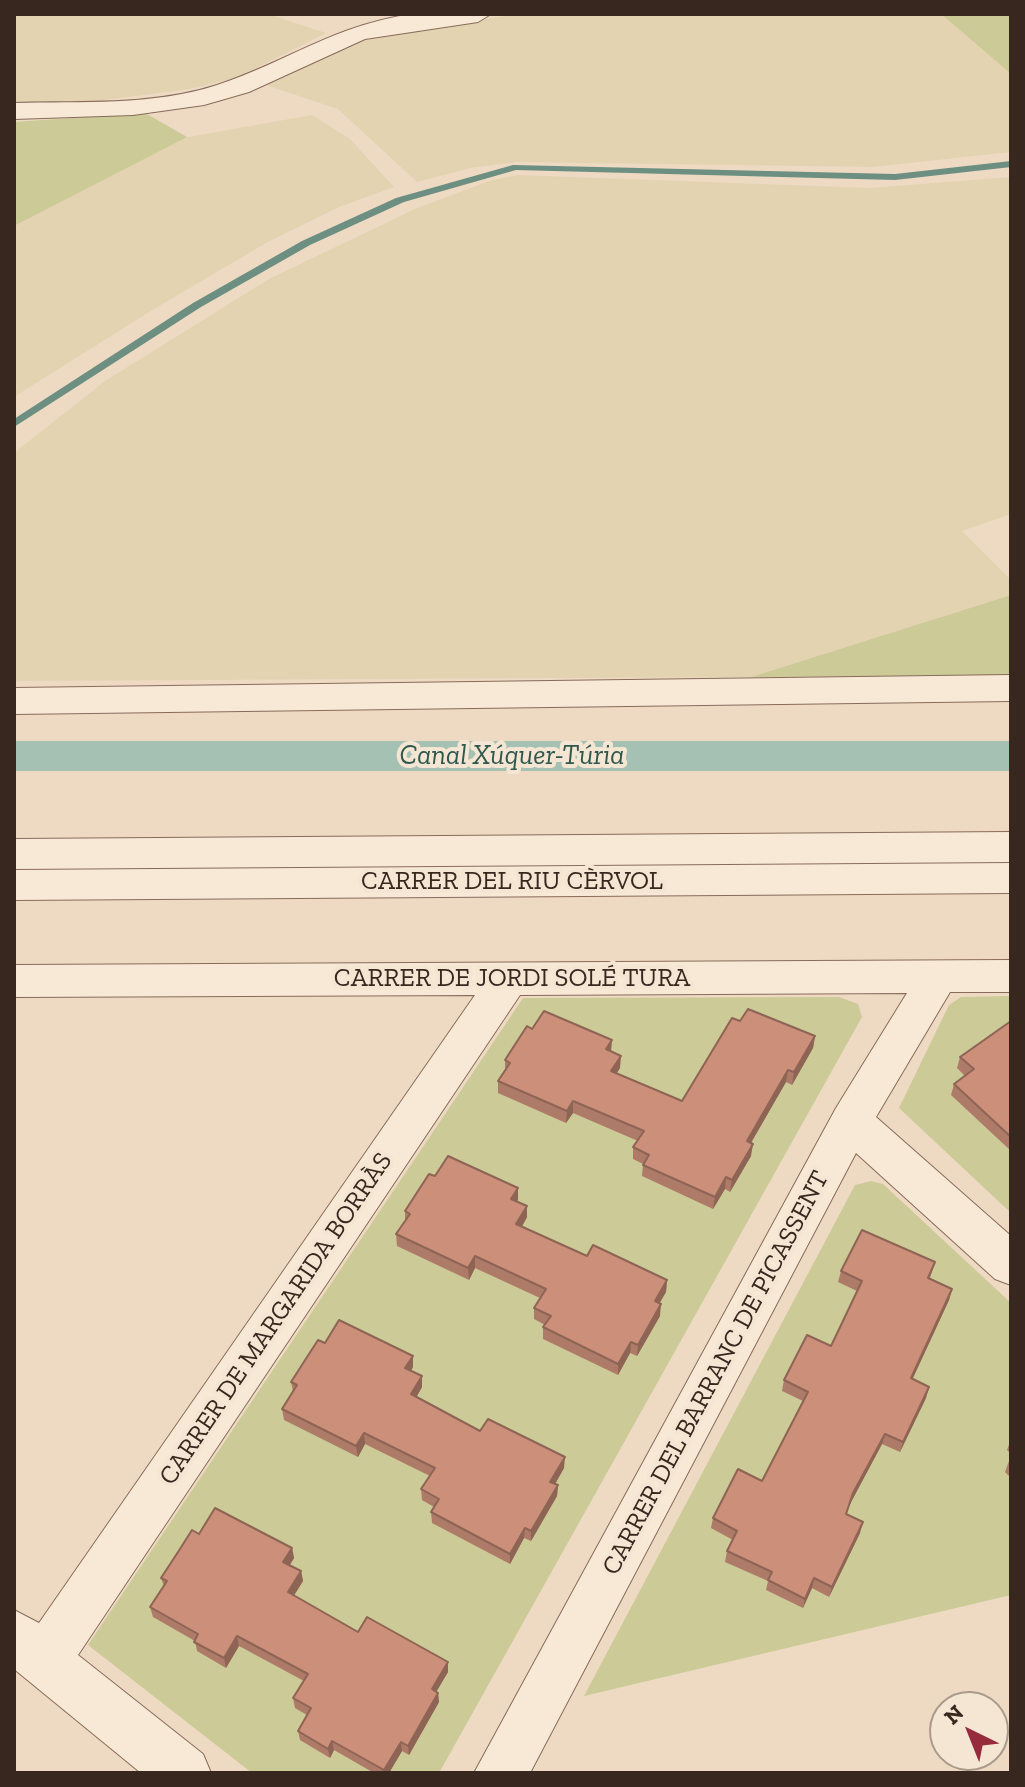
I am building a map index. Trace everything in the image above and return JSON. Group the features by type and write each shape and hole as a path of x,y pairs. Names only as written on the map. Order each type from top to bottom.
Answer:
{"street":[{"path":"14,111 139,107 205,97 253,84 339,40 377,28 478,14"},
{"path":"14,701 726,689 1011,688"},
{"name":"CARRER DEL RIU CÈRVOL","path":"14,854 1011,847"},
{"name":"CARRER DEL RIU CÈRVOL","path":"14,885 1011,878"},
{"name":"CARRER DE JORDI SOLÉ TURA","path":"14,981 1011,976"},
{"name":"CARRER DEL BARRANC DE PICASSENT","path":"501,1773 851,1121 938,977"},
{"name":"CARRER DE MARGARIDA BORRÀS","path":"29,1648 509,978"},
{"path":"851,1121 1011,1265"},
{"path":"29,1648 184,1773"}],"shaded area":[{"path":"14,14 268,14 326,33 239,77 190,89 98,101 14,105"},
{"path":"517,14 941,14 1011,74 1011,152 873,167 517,162 470,168 417,182 338,109 266,85 354,41"},
{"path":"941,14 1011,14 1011,74"},
{"path":"145,113 187,137 14,226 14,122"},
{"path":"312,115 350,139 394,187 339,207 268,242 14,397 14,226 183,138"},
{"path":"518,175 870,188 1011,177 1011,514 962,531 1011,580 1011,595 751,677 14,681 14,453 105,381 269,279 417,208 492,180"},
{"path":"1011,595 1011,676 751,677"},
{"path":"1011,996 1011,1213 899,1108 949,1005 961,997"},
{"path":"839,997 858,1004 862,1017 439,1773 252,1773 88,1645 523,998"},
{"path":"871,1181 883,1184 1011,1303 1011,1595 584,1696 855,1185"}],"building":[{"path":"748,1009 815,1036 794,1072 788,1070 747,1141 753,1144 732,1180 726,1177 715,1197 643,1165 649,1155 633,1147 644,1131 573,1101 567,1111 498,1081 510,1063 505,1060 527,1026 532,1029 544,1011 612,1040 606,1049 621,1056 611,1071 682,1101 732,1018 740,1021"},
{"path":"1011,1021 1011,1137 954,1084 974,1069 960,1057"},
{"path":"448,1156 518,1188 511,1199 527,1206 516,1224 587,1256 593,1245 667,1280 655,1301 661,1304 638,1345 631,1342 618,1364 543,1327 551,1316 534,1308 546,1289 475,1256 468,1268 396,1234 410,1214 405,1211 429,1174 435,1176"},
{"path":"862,1230 935,1262 928,1278 952,1289 911,1378 929,1387 903,1442 885,1434 853,1493 846,1514 863,1522 832,1587 814,1578 805,1599 768,1580 772,1572 727,1551 737,1531 713,1518 738,1469 762,1481 808,1392 784,1380 807,1335 831,1346 862,1281 841,1271"},
{"path":"339,1320 413,1356 405,1368 422,1376 411,1394 480,1431 488,1419 565,1457 550,1482 558,1485 531,1531 525,1528 510,1554 431,1512 439,1499 421,1489 435,1468 364,1433 356,1446 282,1409 297,1385 291,1382 318,1340 325,1343"},
{"path":"215,1508 292,1548 283,1562 301,1571 288,1592 358,1632 367,1617 448,1662 432,1689 438,1693 408,1746 401,1742 384,1770 332,1741 328,1749 298,1731 311,1708 293,1698 308,1674 237,1636 224,1658 194,1642 198,1634 150,1607 167,1581 161,1578 192,1530 199,1534"}],"waterway":[{"path":"14,424 197,305 306,243 400,200 516,167 895,177 1011,164"},
{"name":"Canal Xúquer-Túria","path":"14,756 1011,756"}]}
